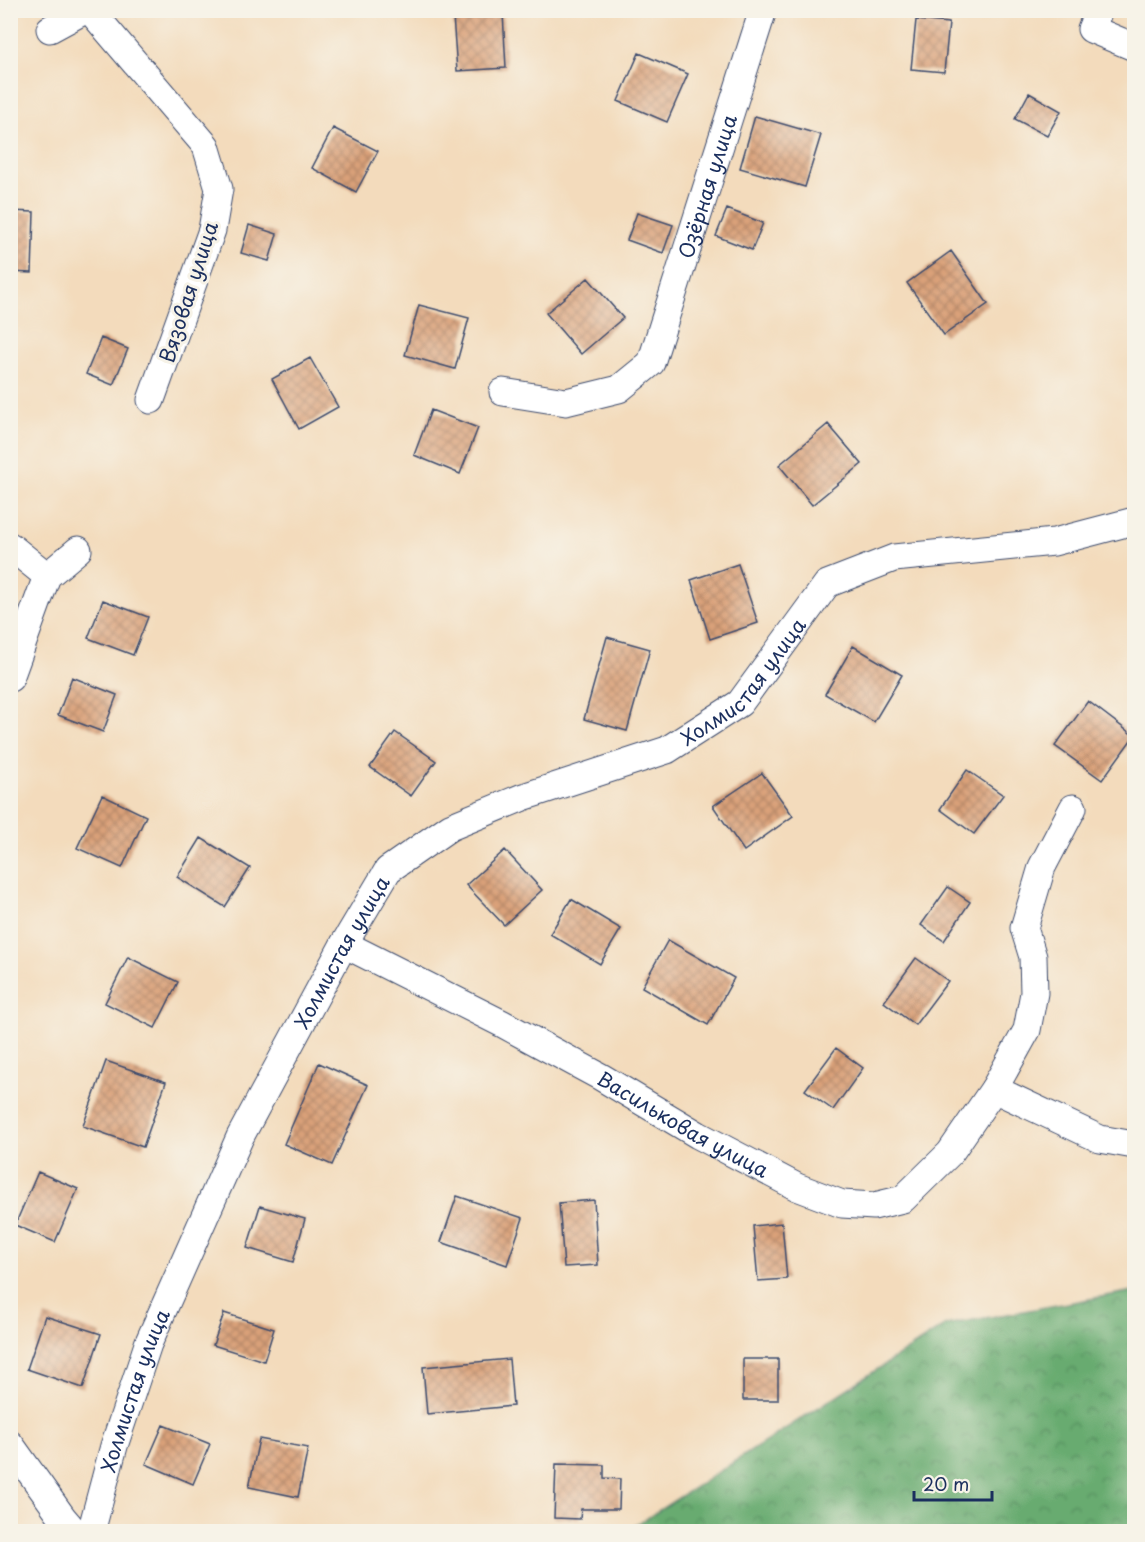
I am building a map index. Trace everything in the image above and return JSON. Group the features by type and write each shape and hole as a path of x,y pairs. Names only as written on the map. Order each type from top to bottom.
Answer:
{"street":[{"path":"50,28 85,10"},
{"name":"Вязовая улица","path":"90,10 206,146 219,189 212,230 152,400"},
{"name":"Озёрная улица","path":"503,392 566,402 619,388 651,363 763,10"},
{"path":"1095,20 1134,47"},
{"name":"Холмистая улица","path":"91,1532 114,1446 148,1344 240,1137 344,944 387,870 450,827 523,797 667,750 740,703 827,584 894,558 1054,543 1134,521"},
{"path":"10,546 47,576"},
{"path":"10,678 47,576 78,550"},
{"name":"Васильковая улица","path":"344,944 591,1071 698,1135 797,1187 842,1204 874,1206 903,1199 950,1153 994,1089 1027,1030 1034,993 1034,957 1024,927 1042,867 1073,808"},
{"path":"994,1089 1100,1139 1134,1145"},
{"path":"10,1443 75,1532"}],"green space":[{"path":"1134,1291 1134,1531 627,1531 946,1325"}],"building":[{"path":"503,13 506,68 457,71 453,16"},
{"path":"916,20 949,23 944,72 911,69"},
{"path":"639,53 688,74 667,122 618,101"},
{"path":"1029,93 1061,111 1047,136 1015,119"},
{"path":"755,116 821,135 805,187 740,168"},
{"path":"333,128 378,151 356,192 312,168"},
{"path":"727,209 763,223 752,250 716,236"},
{"path":"10,211 34,212 32,273 10,272"},
{"path":"637,213 673,225 663,253 627,240"},
{"path":"249,225 277,234 269,261 241,253"},
{"path":"951,251 988,304 944,335 907,283"},
{"path":"588,278 623,318 581,354 546,313"},
{"path":"419,305 469,318 455,369 405,355"},
{"path":"101,338 128,349 113,385 86,374"},
{"path":"310,358 338,407 299,429 272,379"},
{"path":"431,410 478,428 460,474 414,455"},
{"path":"828,424 862,464 812,505 779,465"},
{"path":"738,564 758,623 710,639 691,580"},
{"path":"103,600 148,617 133,655 88,638"},
{"path":"607,637 650,649 627,731 584,719"},
{"path":"853,646 902,675 874,722 825,694"},
{"path":"72,677 117,695 103,732 58,715"},
{"path":"1088,701 1134,736 1102,780 1055,746"},
{"path":"395,732 436,761 411,796 370,767"},
{"path":"967,770 1003,795 974,834 940,809"},
{"path":"762,773 793,816 744,851 713,806"},
{"path":"102,795 146,816 122,868 77,848"},
{"path":"201,838 250,868 225,907 177,877"},
{"path":"505,850 542,890 504,925 466,885"},
{"path":"948,887 970,902 944,941 921,925"},
{"path":"571,899 621,929 600,964 550,934"},
{"path":"668,940 734,978 708,1025 642,987"},
{"path":"128,957 178,982 155,1028 105,1003"},
{"path":"916,958 948,981 915,1025 884,1002"},
{"path":"836,1048 863,1068 833,1110 805,1090"},
{"path":"106,1061 166,1082 143,1147 83,1126"},
{"path":"319,1063 368,1085 332,1165 284,1144"},
{"path":"38,1172 78,1189 55,1242 15,1225"},
{"path":"457,1196 523,1218 507,1265 441,1242"},
{"path":"594,1200 598,1265 564,1267 559,1203"},
{"path":"260,1206 305,1219 293,1262 247,1248"},
{"path":"782,1223 787,1279 758,1281 753,1226"},
{"path":"224,1313 274,1329 264,1361 213,1345"},
{"path":"45,1316 101,1334 83,1388 27,1369"},
{"path":"509,1359 513,1406 427,1414 423,1367"},
{"path":"743,1359 778,1359 778,1400 743,1400"},
{"path":"163,1425 210,1444 193,1484 146,1464"},
{"path":"259,1439 308,1448 298,1497 249,1487"},
{"path":"556,1464 604,1465 604,1478 620,1479 619,1509 581,1509 580,1519 554,1518"}]}
